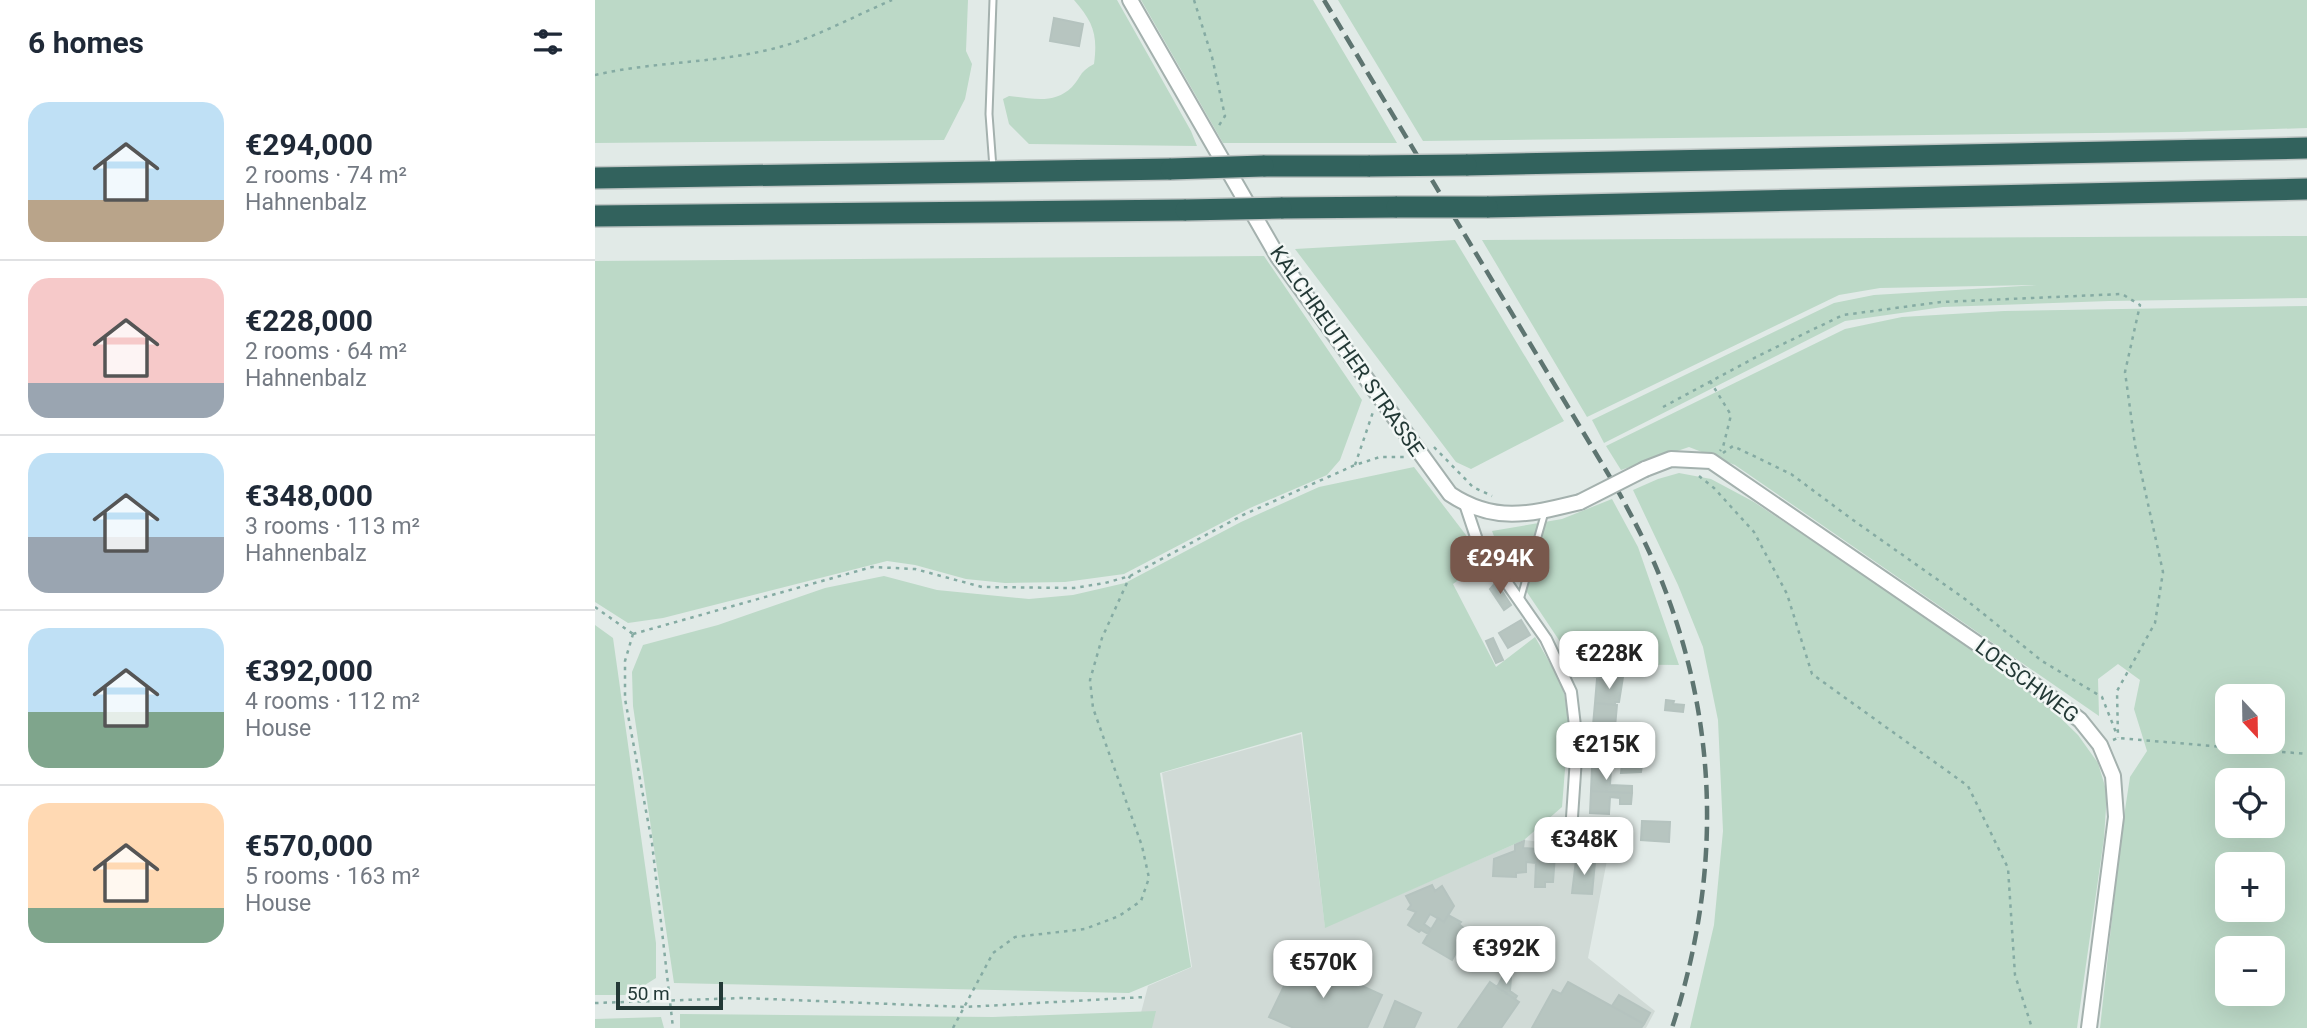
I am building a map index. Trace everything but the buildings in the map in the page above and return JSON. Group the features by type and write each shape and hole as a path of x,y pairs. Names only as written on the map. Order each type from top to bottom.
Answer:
{"highway":[{"path":"595,178 1466,165 2307,148"},
{"path":"595,216 1487,207 2307,190"}],"street":[{"name":"KALCHREUTHER STRASSE","path":"1129,0 1278,257 1450,494 1465,504 1494,514 1523,515 1580,502 1645,469 1671,460 1711,461"},
{"name":"LOESCHWEG","path":"1711,461 2007,664 2080,720 2100,745 2113,776 2116,817 2089,1028"},
{"path":"1465,504 1477,540 1546,639 1571,692 1577,743 1570,847"}],"lane":[{"path":"993,0 989,114 993,171"},
{"path":"1520,600 1545,511"}],"path":[{"path":"595,75 618,69 708,61 792,43 892,0"},
{"path":"1193,0 1212,57 1225,116"},
{"path":"1663,407 1843,316 1941,302 2122,295 2140,305 2125,372 2135,445 2163,572 2155,623 2117,691 2118,738"},
{"path":"1710,382 1731,415 1723,447 1711,461"},
{"path":"1355,465 1378,397"},
{"path":"1429,440 1473,487 1496,498"},
{"path":"1711,461 1733,446 1791,474 1965,599 2042,661 2102,697 2118,738"},
{"path":"633,634 872,567 915,569 982,587 1074,588 1131,576 1243,515 1355,465 1380,457 1422,457"},
{"path":"1696,474 1714,488 1754,532 1787,594 1812,674 1968,786 2008,868 2015,975 2032,1028"},
{"path":"953,1028 993,953 1014,937 1084,929 1119,916 1141,901 1149,878 1142,846 1093,708 1090,680 1102,638 1131,576"},
{"path":"595,607 633,634"},
{"path":"633,634 625,661 625,699 652,843 673,1028"},
{"path":"2118,738 2307,754"},
{"path":"595,1003 743,998 965,1007 1145,997"}],"shaded area":[{"path":"1301,734 1325,927 1524,840 1609,850 1588,958 1655,1011 1646,1028 1137,1028 1148,986 1192,967 1162,773"}],"green space":[{"path":"595,0 968,0 966,51 972,64 965,99 944,140 595,143"},
{"path":"1074,0 1117,0 1197,146 1029,144 1009,124 1003,99 1009,96 1042,99 1058,96 1072,87 1083,72 1094,64 1093,29"},
{"path":"1141,0 1313,0 1397,143 1223,143"},
{"path":"1338,0 2307,0 2307,128 2181,132 1423,141"},
{"path":"2307,236 2307,298 1943,307 1845,321 1604,443 1592,420 1834,303 1874,295 2037,285 1880,288 1839,295 1587,417 1482,240"},
{"path":"1455,240 1564,421 1471,469 1456,462 1295,249"},
{"path":"1264,256 1362,400 1340,460 1327,475 1250,508 1124,574 1065,582 1005,583 966,579 915,565 887,561 663,618 628,623 595,602 595,261"},
{"path":"2307,306 2307,1028 2100,1028 2130,777 2147,751 2134,709 2140,680 2118,664 2098,679 2099,716 1735,465 1689,447 1621,470 1606,446 1845,329 1902,317 2004,311"},
{"path":"1414,467 1485,560 1453,584 1496,667 1535,637 1562,684 1569,719 1562,807 1524,840 1325,928 1302,732 1160,773 1191,967 1129,993 674,983 633,706 632,672 643,645 718,625 825,588 884,576 937,590 1029,599 1073,595 1125,583 1241,522 1319,487"},
{"path":"1679,473 1711,479 1754,502 1878,584 2040,698 2078,735 2098,763 2107,793 2104,838 2077,1028 1690,1028 1714,925 1723,831 1718,720 1703,647 1678,585 1633,490"},
{"path":"1612,499 1638,547 1679,665 1575,664 1500,552 1492,531 1562,519"},
{"path":"595,625 613,638 656,943 656,978 629,995 595,995"},
{"path":"1156,1011 1152,1028 680,1028 680,1014 993,1017"},
{"path":"661,1017 664,1028 595,1028 595,1019"}],"railway":[{"path":"1324,0 1613,482 1664,587 1696,696 1704,751 1707,807 1699,917 1688,973 1672,1028"}]}
